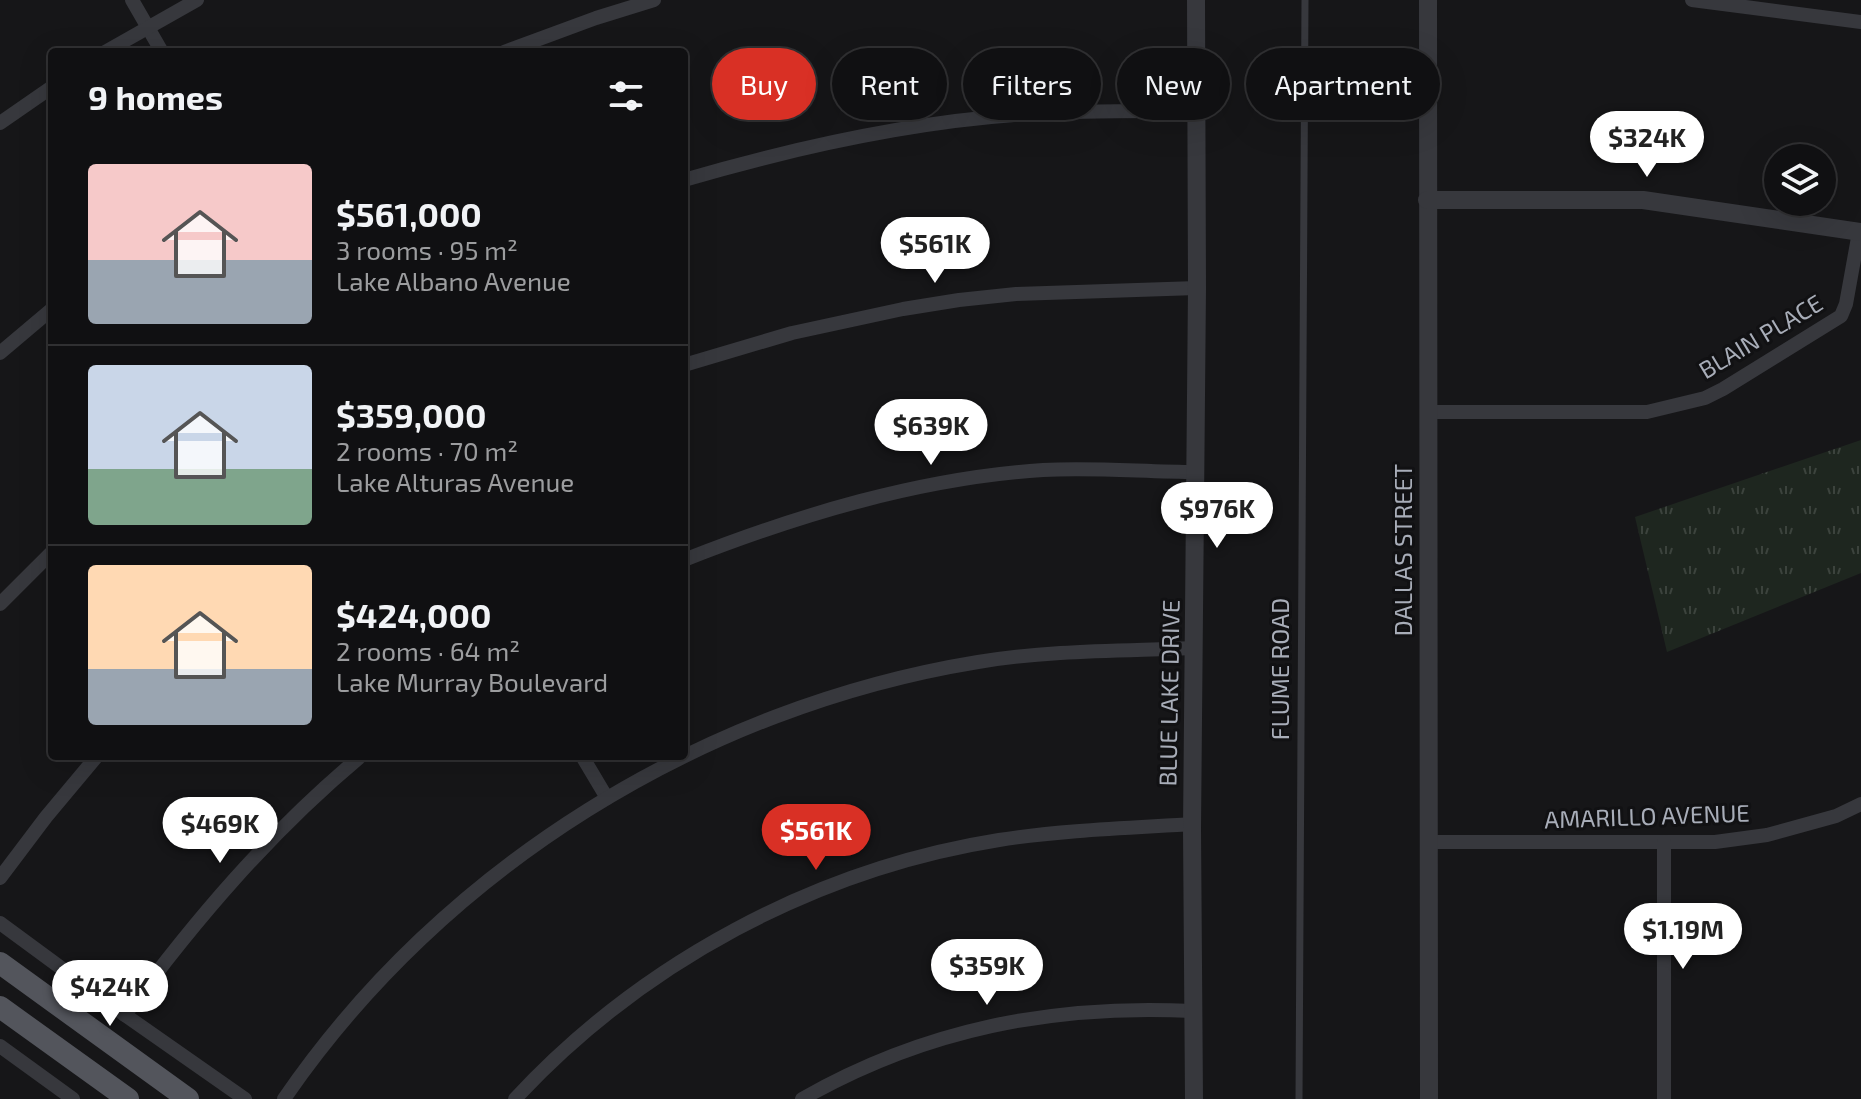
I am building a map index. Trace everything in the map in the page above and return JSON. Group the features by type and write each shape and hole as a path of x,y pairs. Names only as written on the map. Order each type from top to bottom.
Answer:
{"main road":[{"path":"2,965 188,1099"},
{"path":"0,1007 128,1099"}],"street":[{"path":"132,0 160,48"},
{"path":"112,48 197,0"},
{"path":"515,48 654,0"},
{"name":"BLUE LAKE DRIVE","path":"1196,0 1196,48"},
{"name":"DALLAS STREET","path":"1428,0 1429,1099"},
{"path":"1692,0 1861,22"},
{"path":"0,123 48,90"},
{"path":"688,179 787,151 907,128 1029,114 1117,112"},
{"name":"BLUE LAKE DRIVE","path":"1194,1099 1196,120"},
{"path":"1427,200 1643,200 1860,232"},
{"name":"BLAIN PLACE","path":"1428,412 1647,412 1705,398 1841,316 1860,232"},
{"path":"688,364 792,333 945,302 1016,294 1197,288"},
{"path":"0,353 48,312"},
{"path":"688,559 802,517 923,487 1045,470 1196,472"},
{"path":"0,604 48,556"},
{"path":"688,756 744,729 836,695 942,668 1026,655 1195,648"},
{"path":"0,878 94,760"},
{"path":"125,1015 175,947 227,885 288,821 357,760"},
{"path":"584,760 607,798"},
{"path":"284,1099 350,1015 424,938 491,878 607,798 679,760"},
{"name":"AMARILLO AVENUE","path":"1428,842 1715,842 1767,835 1861,806"},
{"path":"515,1099 591,1027 662,974 738,929 821,890 907,860 997,840 1088,830 1193,824"},
{"path":"1664,842 1664,1099"},
{"path":"0,923 245,1099"},
{"path":"802,1099 903,1051 984,1027 1067,1013 1137,1009 1193,1011"},
{"path":"0,1046 73,1099"}],"lane":[{"name":"FLUME ROAD","path":"1299,1099 1305,0"}],"green space":[{"path":"1861,440 1861,573 1667,652 1635,517"}]}
